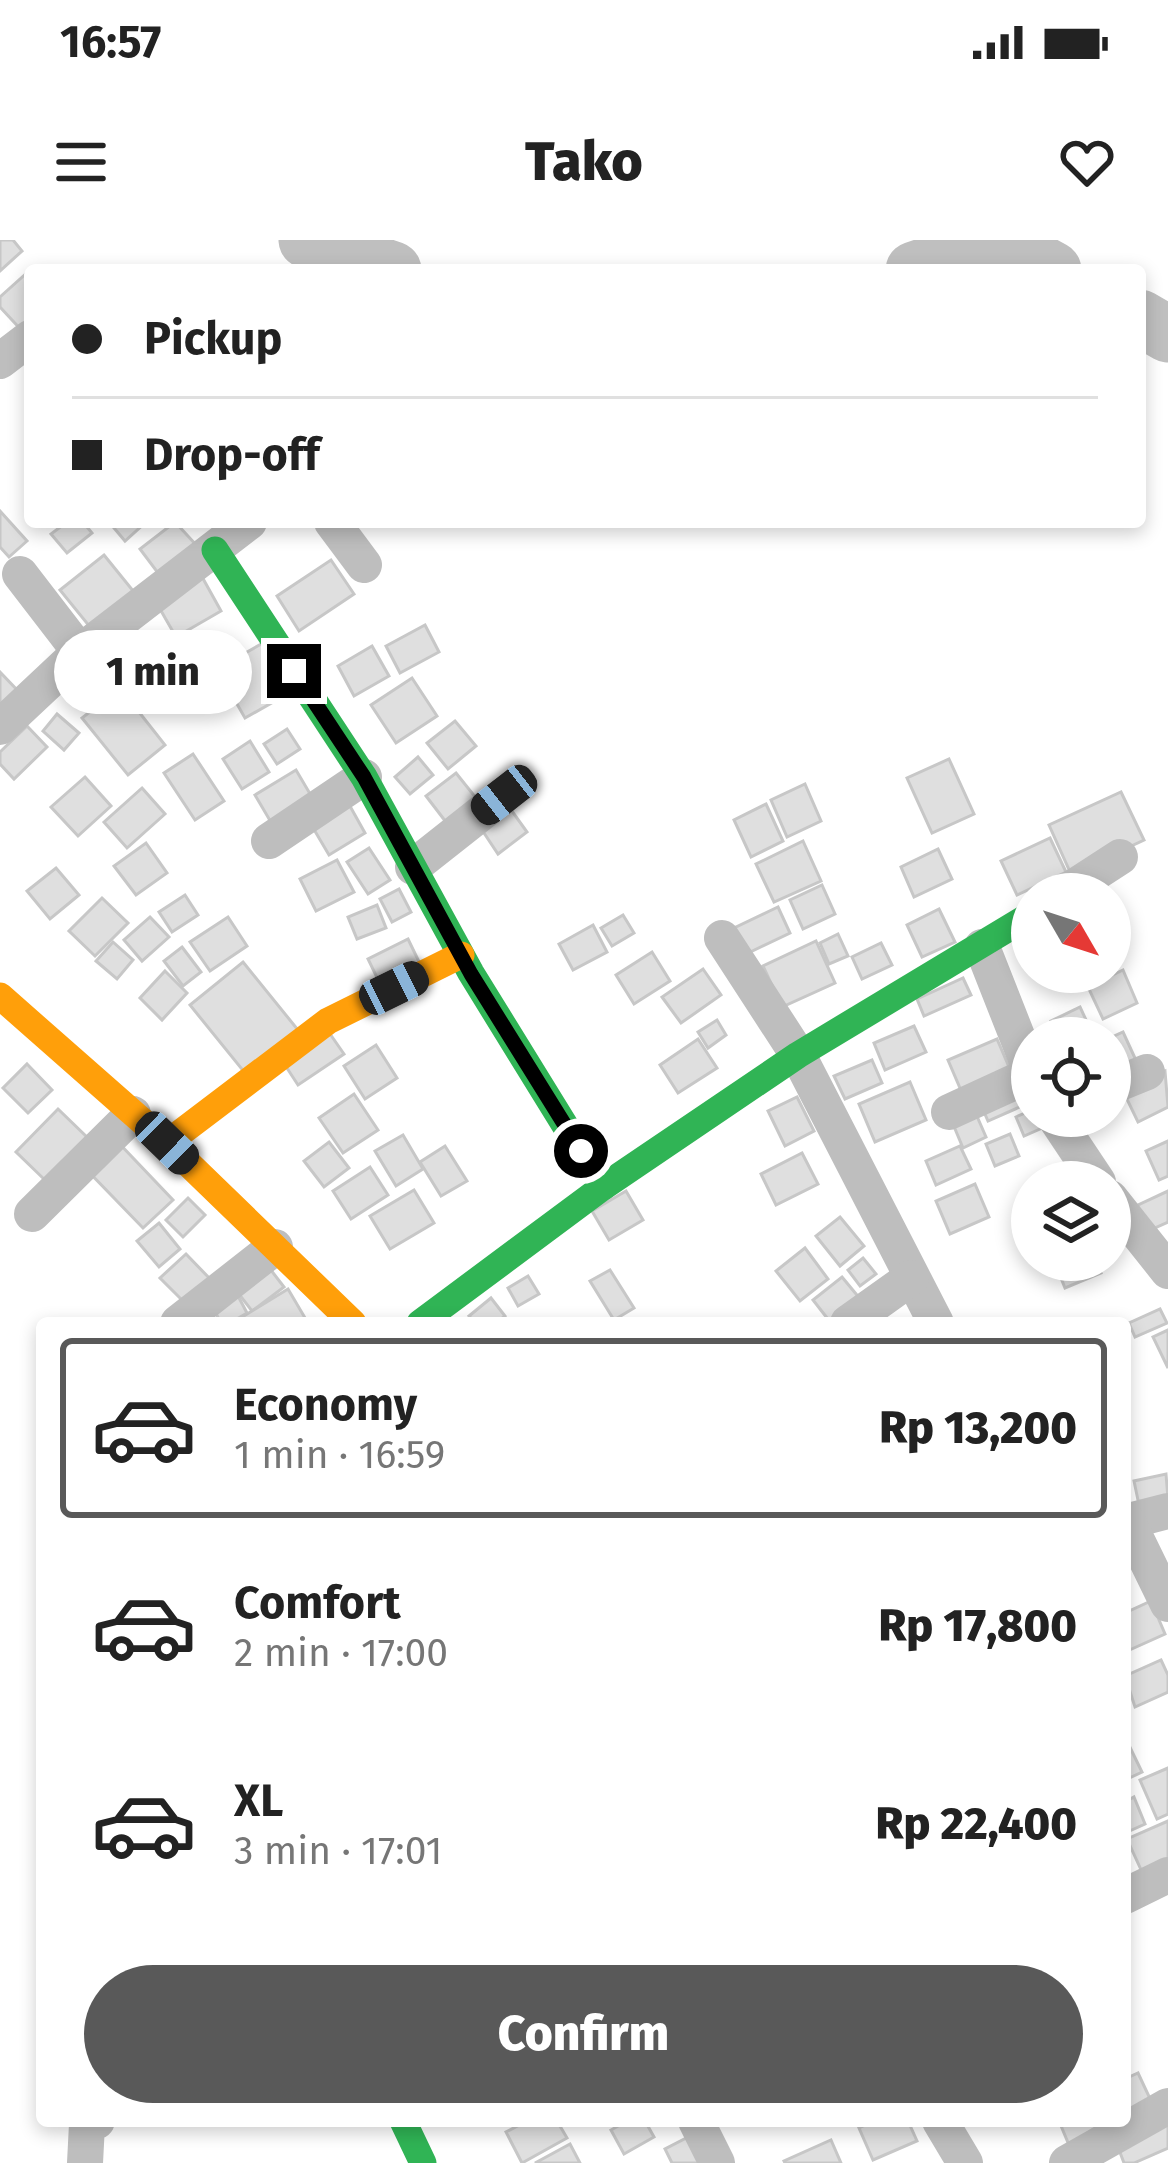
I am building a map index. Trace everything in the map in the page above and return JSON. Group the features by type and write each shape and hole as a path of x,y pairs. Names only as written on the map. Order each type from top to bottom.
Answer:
{"street":[{"path":"0,361 24,343"},
{"path":"0,727 80,652 242,528"},
{"path":"336,528 364,565"},
{"path":"215,550 364,777 461,955 604,1187"},
{"path":"20,574 80,652"},
{"path":"269,841 364,777"},
{"path":"413,867 504,795"},
{"path":"1096,873 1120,857"},
{"path":"427,1317 604,1187 797,1055 1011,928"},
{"path":"722,938 797,1055 933,1317"},
{"path":"982,947 1011,1021"},
{"path":"167,1143 328,1021 461,955"},
{"path":"7,1016 167,1143 347,1317"},
{"path":"1131,1078 1147,1072"},
{"path":"949,1112 1011,1084"},
{"path":"32,1214 134,1114"},
{"path":"1131,1224 1165,1266"},
{"path":"186,1317 275,1247"},
{"path":"856,1317 911,1278"},
{"path":"1131,1521 1168,1510"},
{"path":"1131,1532 1168,1604"},
{"path":"1131,1893 1168,1875"},
{"path":"1131,2127 1168,2106"},
{"path":"85,2163 87,2127"},
{"path":"406,2127 422,2163"},
{"path":"699,2127 717,2163"},
{"path":"944,2127 965,2163"},
{"path":"1067,2163 1131,2127"}],"building":[{"path":"0,240 13,240 22,251 0,271"},
{"path":"24,275 24,333 0,307 0,297"},
{"path":"0,511 27,541 9,557 0,547"},
{"path":"59,528 88,528 92,533 67,553 51,534"},
{"path":"114,528 139,528 125,541"},
{"path":"167,528 181,528 199,548 161,577 140,549"},
{"path":"104,555 134,592 90,627 60,590"},
{"path":"331,560 354,594 299,631 277,596"},
{"path":"201,575 221,611 176,637 156,602"},
{"path":"425,625 439,652 400,673 386,646"},
{"path":"163,634 174,648 154,664 142,650"},
{"path":"263,643 291,692 245,718 217,669"},
{"path":"372,646 389,676 354,696 338,666"},
{"path":"193,650 218,685 183,710 158,675"},
{"path":"0,672 21,694 0,715"},
{"path":"412,678 437,716 396,743 371,705"},
{"path":"120,688 165,745 128,775 82,718"},
{"path":"57,714 79,733 64,750 43,731"},
{"path":"455,721 476,746 448,769 427,743"},
{"path":"27,726 47,747 14,779 0,764 0,752"},
{"path":"287,729 300,749 277,764 264,744"},
{"path":"250,741 269,772 242,789 223,759"},
{"path":"193,754 224,801 195,820 164,773"},
{"path":"418,757 433,775 410,794 395,777"},
{"path":"949,759 974,814 932,833 907,778"},
{"path":"296,770 316,804 275,829 255,795"},
{"path":"456,773 476,798 446,822 426,796"},
{"path":"85,777 111,806 78,836 51,807"},
{"path":"805,784 821,821 787,837 771,800"},
{"path":"142,788 165,814 127,848 104,822"},
{"path":"1121,792 1144,840 1071,873 1049,825"},
{"path":"346,799 365,833 329,855 309,821"},
{"path":"766,804 783,841 751,857 734,820"},
{"path":"509,807 527,832 498,854 480,827"},
{"path":"1050,838 1066,872 1011,873 1011,882 1001,861"},
{"path":"803,841 821,881 774,902 756,864"},
{"path":"146,843 167,873 136,895 114,866"},
{"path":"369,848 390,880 368,894 347,862"},
{"path":"938,849 952,879 914,897 901,867"},
{"path":"337,860 354,892 316,911 300,879"},
{"path":"56,868 79,895 50,919 27,891"},
{"path":"822,885 835,914 803,929 790,900"},
{"path":"399,889 411,912 392,922 380,899"},
{"path":"185,895 198,915 172,932 159,912"},
{"path":"102,898 128,923 95,956 69,931"},
{"path":"377,905 386,928 357,939 348,917"},
{"path":"778,907 790,933 744,955 732,929"},
{"path":"939,909 955,942 922,957 907,925"},
{"path":"623,915 634,933 612,946 601,928"},
{"path":"150,917 169,937 142,961 124,940"},
{"path":"228,917 247,946 210,971 190,942"},
{"path":"593,925 607,952 573,970 559,944"},
{"path":"838,934 848,956 829,964 820,943"},
{"path":"408,939 424,972 384,992 368,959"},
{"path":"816,941 835,983 782,1007 763,966"},
{"path":"113,942 133,960 117,979 96,961"},
{"path":"881,943 892,965 862,979 852,957"},
{"path":"182,947 201,972 183,986 164,961"},
{"path":"652,952 670,981 634,1004 616,975"},
{"path":"243,962 298,1030 245,1073 190,1005"},
{"path":"703,969 721,995 681,1023 662,997"},
{"path":"165,971 187,993 162,1020 140,998"},
{"path":"963,978 971,995 924,1016 917,999"},
{"path":"1131,989 1137,1003 1102,1017 1091,993 1131,993"},
{"path":"1080,1007 1085,1017 1059,1017"},
{"path":"717,1020 726,1035 708,1048 698,1032"},
{"path":"914,1026 926,1052 885,1070 874,1043"},
{"path":"328,1031 344,1054 298,1085 283,1062"},
{"path":"698,1039 717,1068 678,1093 660,1065"},
{"path":"997,1039 1011,1074 963,1095 948,1060"},
{"path":"376,1045 397,1078 365,1099 344,1066"},
{"path":"1131,1049 1140,1069 1131,1073"},
{"path":"872,1060 882,1083 845,1099 834,1076"},
{"path":"27,1064 52,1090 28,1113 3,1088"},
{"path":"1165,1071 1168,1107 1138,1122 1131,1108 1131,1087"},
{"path":"910,1082 926,1120 875,1142 859,1104"},
{"path":"1011,1092 1011,1111 988,1121 981,1105"},
{"path":"354,1094 378,1130 343,1153 319,1118"},
{"path":"797,1097 814,1131 785,1146 768,1111"},
{"path":"58,1109 89,1139 47,1182 16,1152"},
{"path":"976,1114 986,1137 963,1148 953,1124"},
{"path":"1010,1134 1019,1156 995,1166 986,1144"},
{"path":"403,1135 423,1169 396,1186 375,1151"},
{"path":"114,1138 173,1200 143,1228 84,1167"},
{"path":"1168,1141 1168,1176 1159,1180 1146,1151"},
{"path":"329,1142 349,1168 324,1187 304,1161"},
{"path":"445,1146 467,1181 441,1196 420,1162"},
{"path":"960,1146 971,1169 936,1185 926,1161"},
{"path":"802,1153 818,1184 776,1205 761,1174"},
{"path":"370,1167 388,1195 351,1219 333,1191"},
{"path":"975,1184 989,1217 950,1234 936,1201"},
{"path":"414,1190 434,1223 390,1249 370,1216"},
{"path":"626,1191 643,1220 609,1240 592,1211"},
{"path":"1168,1191 1168,1222 1148,1231 1136,1206"},
{"path":"188,1198 205,1215 183,1237 166,1220"},
{"path":"840,1217 864,1246 840,1266 816,1236"},
{"path":"159,1223 180,1249 159,1267 137,1241"},
{"path":"805,1248 828,1279 800,1301 776,1271"},
{"path":"186,1254 213,1282 188,1306 160,1278"},
{"path":"863,1258 876,1274 860,1286 848,1270"},
{"path":"267,1265 284,1287 252,1311 235,1289"},
{"path":"610,1270 634,1308 612,1317 590,1281"},
{"path":"528,1276 539,1294 518,1306 508,1288"},
{"path":"842,1277 866,1306 843,1317 826,1317 813,1300"},
{"path":"288,1289 304,1317 242,1317"},
{"path":"237,1294 247,1313 218,1317 213,1308"},
{"path":"491,1298 505,1316 470,1317"},
{"path":"1160,1309 1167,1323 1135,1337 1131,1322"},
{"path":"1168,1330 1168,1368 1153,1337"},
{"path":"1166,1474 1168,1499 1139,1505 1134,1481"},
{"path":"1151,1601 1165,1634 1131,1649 1131,1610"},
{"path":"1161,1660 1168,1675 1168,1692 1135,1707 1131,1673"},
{"path":"1131,1749 1142,1772 1131,1777"},
{"path":"1168,1768 1168,1814 1157,1819 1140,1780"},
{"path":"1131,1799 1145,1824 1131,1830"},
{"path":"1168,1821 1168,1863 1143,1874 1131,1837"},
{"path":"1138,2073 1153,2105 1131,2115 1131,2076"},
{"path":"1168,2111 1168,2148 1124,2163 1118,2147"},
{"path":"516,2127 561,2127 567,2138 522,2163 506,2132"},
{"path":"648,2127 654,2137 624,2154 611,2130"},
{"path":"911,2127 917,2141 873,2160 859,2128"},
{"path":"1062,2127 1097,2127 1069,2145"},
{"path":"696,2133 713,2163 672,2163 665,2149"},
{"path":"831,2140 841,2163 784,2161"},
{"path":"570,2144 580,2163 535,2163"}],"waterway":[{"path":"307,240 376,264"},
{"path":"932,264 1000,241 1042,264"},
{"path":"1146,321 1168,334"}],"traffic: fast":[{"path":"215,550 364,777 471,973 603,1187"},
{"path":"428,1317 603,1187 798,1055 1011,927"},
{"path":"406,2127 423,2163"}],"traffic: slow":[{"path":"167,1143 328,1021 461,955"},
{"path":"0,996 167,1143 347,1317"}],"route":[{"path":"294,671 364,777 471,974 581,1151"}]}
